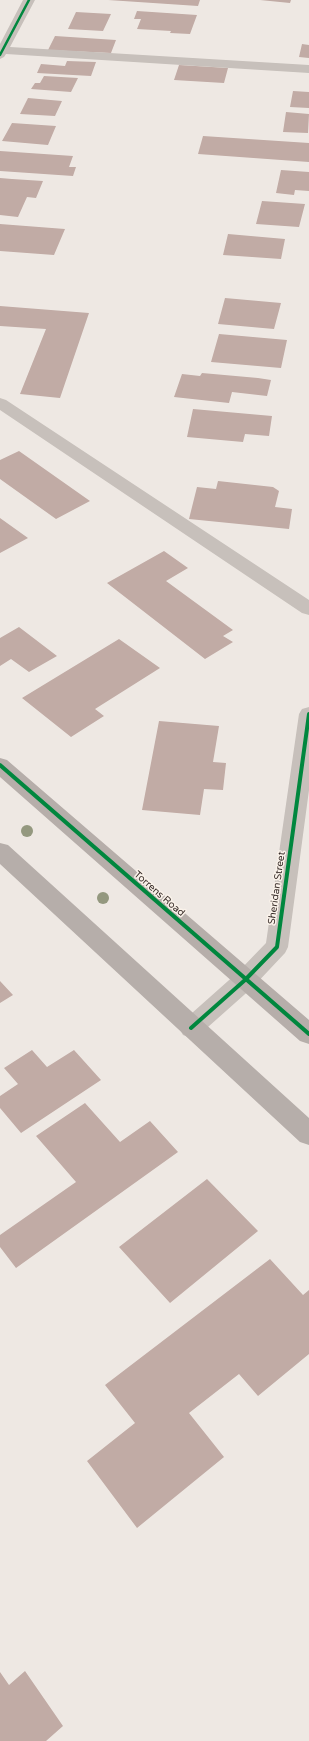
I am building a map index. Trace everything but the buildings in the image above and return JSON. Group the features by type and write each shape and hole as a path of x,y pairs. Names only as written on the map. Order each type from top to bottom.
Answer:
{"main road":[{"name":"Torrens Road","path":"0,765 245,980 309,1034"},
{"path":"0,851 191,1028 309,1134"}],"street":[{"path":"29,0 1,52 309,69"},
{"path":"0,403 309,609"},
{"name":"Sheridan Street","path":"191,1028 245,980 277,947 309,714"}],"cycle path":[{"path":"0,55 29,0"},
{"path":"191,1028 245,980 277,947 309,714"},
{"path":"0,765 309,1034"}]}
